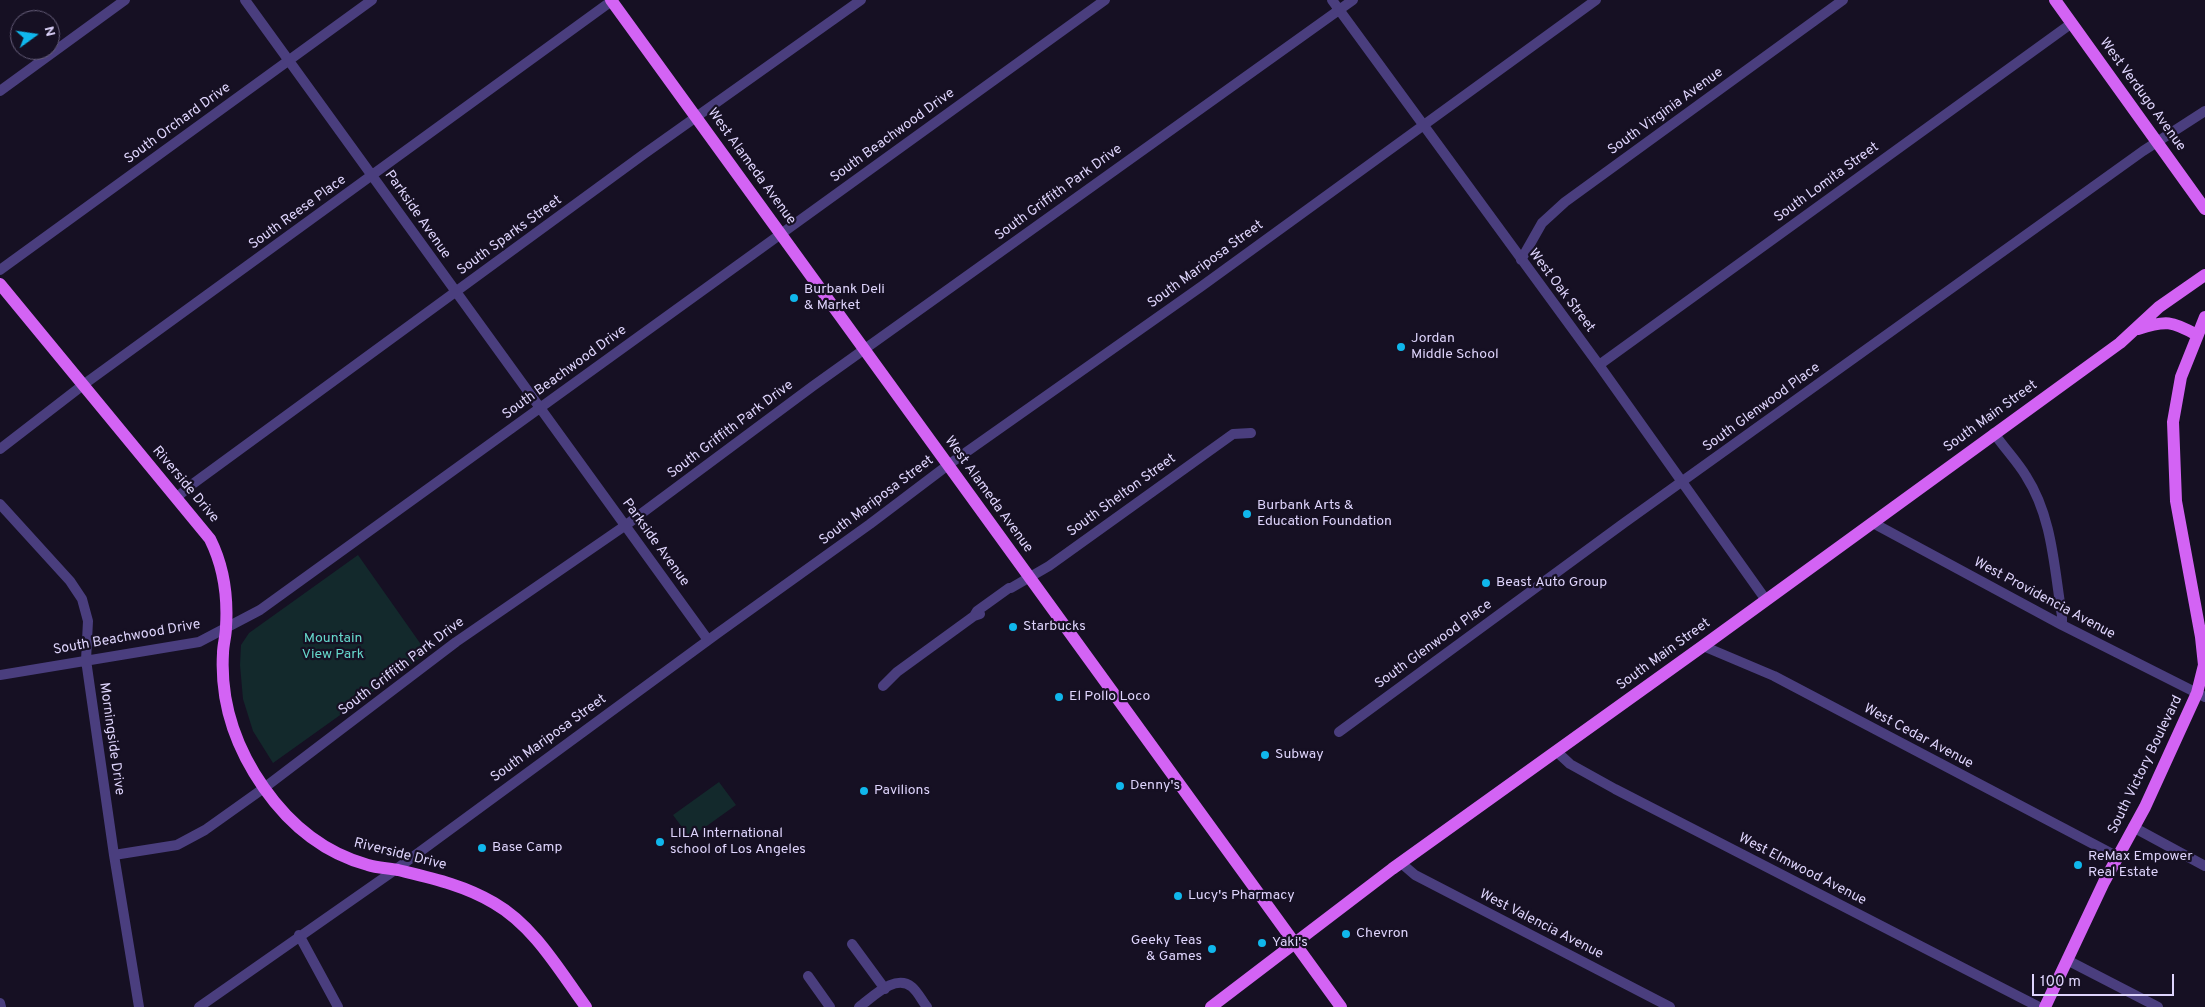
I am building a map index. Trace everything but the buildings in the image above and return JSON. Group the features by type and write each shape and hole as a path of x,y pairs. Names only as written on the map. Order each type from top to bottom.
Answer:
{"main road":[{"name":"West Alameda Avenue","path":"612,0 1341,1007"},
{"name":"West Verdugo Avenue","path":"2055,0 2205,208"},
{"name":"South Main Street","path":"1211,1007 1401,864 1994,434 2136,329 2158,307 2205,275"},
{"name":"Riverside Drive","path":"0,284 210,539 221,564 225,581 226,629 222,655 231,724 245,758 283,813 308,837 348,858 368,865 460,887 506,911 538,942 586,1007"},
{"name":"South Victory Boulevard","path":"2045,1007 2202,691 2204,665 2176,501 2173,422 2181,377 2205,317"},
{"name":"South Main Street","path":"2136,329 2159,322 2170,322 2197,335"}],"street":[{"path":"0,91 126,0"},
{"name":"Parkside Avenue","path":"245,0 708,640"},
{"name":"South Orchard Drive","path":"0,270 372,0"},
{"name":"South Reese Place","path":"0,450 83,385 373,176 612,0"},
{"name":"South Sparks Street","path":"177,497 696,116 861,0"},
{"name":"South Beachwood Drive","path":"0,674 200,642 260,610 1105,0"},
{"name":"West Oak Street","path":"1332,0 1599,365 1766,600"},
{"name":"South Griffith Park Drive","path":"114,855 176,845 185,841 264,788 456,642 626,525 865,349 1353,0"},
{"name":"South Mariposa Street","path":"199,1007 395,870 708,640 870,524 948,465 1202,286 1596,0"},
{"name":"South Virginia Avenue","path":"1521,260 1528,244 1542,223 1565,202 1843,0"},
{"name":"South Lomita Street","path":"1599,365 2072,23"},
{"name":"South Glenwood Place","path":"1339,732 1624,522 2143,151 2205,111"},
{"name":"South Shelton Street","path":"883,686 897,672 974,616 977,610 1008,588 1030,577 1233,434 1251,434"},
{"path":"1994,434 2026,476 2040,503 2048,527 2054,560 2062,625"},
{"name":"Morningside Drive","path":"0,504 70,581 82,599 88,621 86,660 114,855 139,1007"},
{"name":"West Providencia Avenue","path":"1873,523 2062,625 2202,691"},
{"path":"2195,606 2205,618"},
{"name":"West Cedar Avenue","path":"1703,646 1774,676 2118,857"},
{"name":"West Elmwood Avenue","path":"1556,751 1565,761 1615,789 2039,1007"},
{"path":"2134,827 2205,866"},
{"name":"West Valencia Avenue","path":"1401,864 1415,875 1670,1007"},
{"path":"300,935 338,1007"},
{"path":"852,944 885,989"},
{"path":"2067,960 2158,1007"},
{"path":"808,976 830,1007"},
{"path":"859,1007 894,983 902,982 912,987 926,1007"},
{"path":"0,1003 1,1007"}],"green space":[{"name":"Mountain View Park","path":"358,555 427,653 273,763 253,731 243,699 240,665 241,645 249,633"},
{"path":"719,782 736,805 690,838 673,815"}],"place":[{"name":"Burbank Deli & Market","path":"794,298"},
{"name":"Jordan Middle School","path":"1401,347"},
{"name":"Burbank Arts & Education Foundation","path":"1247,514"},
{"name":"Beast Auto Group","path":"1486,583"},
{"name":"Starbucks","path":"1013,627"},
{"name":"El Pollo Loco","path":"1059,697"},
{"name":"Subway","path":"1265,755"},
{"name":"Denny's","path":"1120,786"},
{"name":"Pavilions","path":"864,791"},
{"name":"LILA International school of Los Angeles","path":"660,842"},
{"name":"Base Camp","path":"482,848"},
{"name":"ReMax Empower Real Estate","path":"2078,865"},
{"name":"Lucy's Pharmacy","path":"1178,896"},
{"name":"Chevron","path":"1346,934"},
{"name":"Yaki's","path":"1262,943"},
{"name":"Geeky Teas & Games","path":"1212,949"}]}
